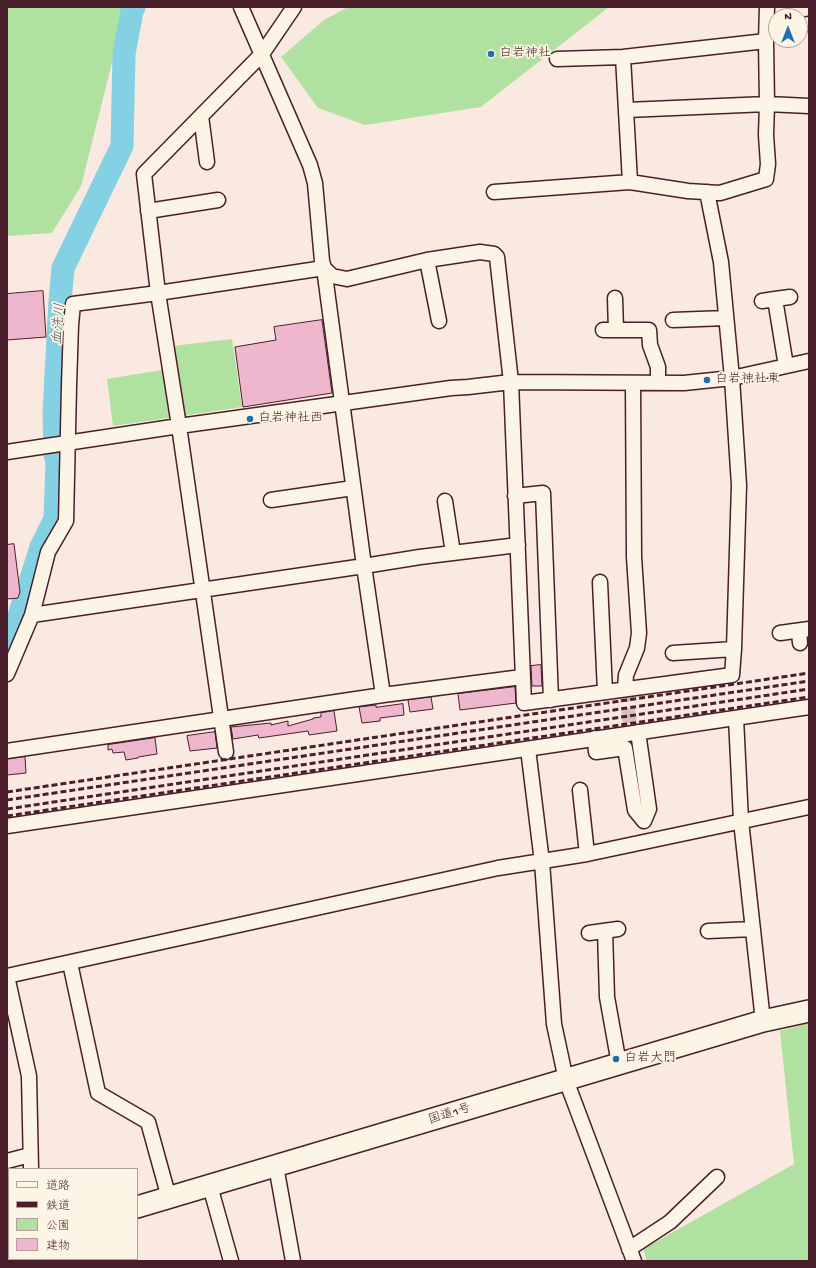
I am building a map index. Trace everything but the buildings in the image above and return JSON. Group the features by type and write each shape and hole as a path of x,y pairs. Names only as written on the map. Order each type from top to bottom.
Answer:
{"highway":[{"name":"国道1号","path":"763,1021 809,997"},
{"name":"国道1号","path":"138,1207 763,1021 809,1010"}],"street":[{"path":"241,7 310,165 315,184 322,261 341,404 383,695"},
{"path":"226,752 179,426 158,293 144,174 262,54 294,7"},
{"path":"494,192 630,182 688,191 720,193 766,179 768,169 766,135 767,7"},
{"path":"557,59 623,57 766,41"},
{"path":"623,57 630,182"},
{"path":"627,110 767,104 809,106"},
{"path":"201,116 207,162"},
{"path":"324,268 332,276 347,279 427,260 480,252 494,254 497,257 511,382 524,703 732,675 738,485 732,378 721,262 707,192"},
{"path":"148,211 218,200"},
{"path":"427,260 439,321"},
{"path":"7,674 32,615 48,552 66,521 59,443 73,304 324,268"},
{"path":"786,366 769,300 790,297"},
{"path":"615,298 609,330 649,330 650,344 658,367 658,383"},
{"path":"673,320 726,318"},
{"path":"7,452 59,443 451,388 511,382 684,383 732,378 809,361"},
{"path":"625,688 626,675 637,648 639,637 634,557 633,383"},
{"path":"271,500 353,488"},
{"path":"515,496 543,493 551,700"},
{"path":"445,501 453,553"},
{"path":"32,615 420,557 518,545"},
{"path":"600,582 605,692"},
{"path":"780,633 803,634"},
{"path":"673,653 734,649"},
{"path":"7,750 383,695 522,677"},
{"path":"7,826 809,707"},
{"path":"736,718 741,821 763,1021"},
{"path":"635,734 640,816"},
{"path":"595,738 596,752 625,748 647,842"},
{"path":"528,749 542,862 554,1024 566,1080 632,1255 670,1222 717,1177"},
{"path":"580,790 587,854"},
{"path":"31,1168 29,1076 7,976 498,868 587,854 809,807"},
{"path":"589,933 611,930 607,997 620,1064"},
{"path":"708,931 753,930"},
{"path":"70,963 98,1093 148,1122 169,1198"},
{"path":"7,1161 30,1155"},
{"path":"276,1166 293,1261"},
{"path":"210,1186 231,1261"}],"green space":[{"path":"7,7 126,7 81,186 52,233 7,236"},
{"path":"348,7 609,7 481,107 365,125 318,108 281,57 324,20"},
{"path":"232,339 242,407 181,416 172,346"},
{"path":"168,369 175,417 113,426 107,379"},
{"path":"809,1023 809,1261 647,1261 643,1249 794,1164 780,1031"}],"waterway":[{"name":"血洗川","path":"7,646 19,616 41,547 55,519 57,463 55,454 54,412 63,268 122,146 124,54 134,7"}],"tunnel":[{"path":"625,688 632,737"}],"railway":[{"path":"7,792 809,673"},
{"path":"7,800 809,681"},
{"path":"7,809 809,689"},
{"path":"7,816 809,697"}],"place":[{"name":"白岩神社","path":"491,54"},
{"name":"白岩神社東","path":"707,380"},
{"name":"白岩神社西","path":"250,419"},
{"name":"白岩大門","path":"616,1059"}]}
